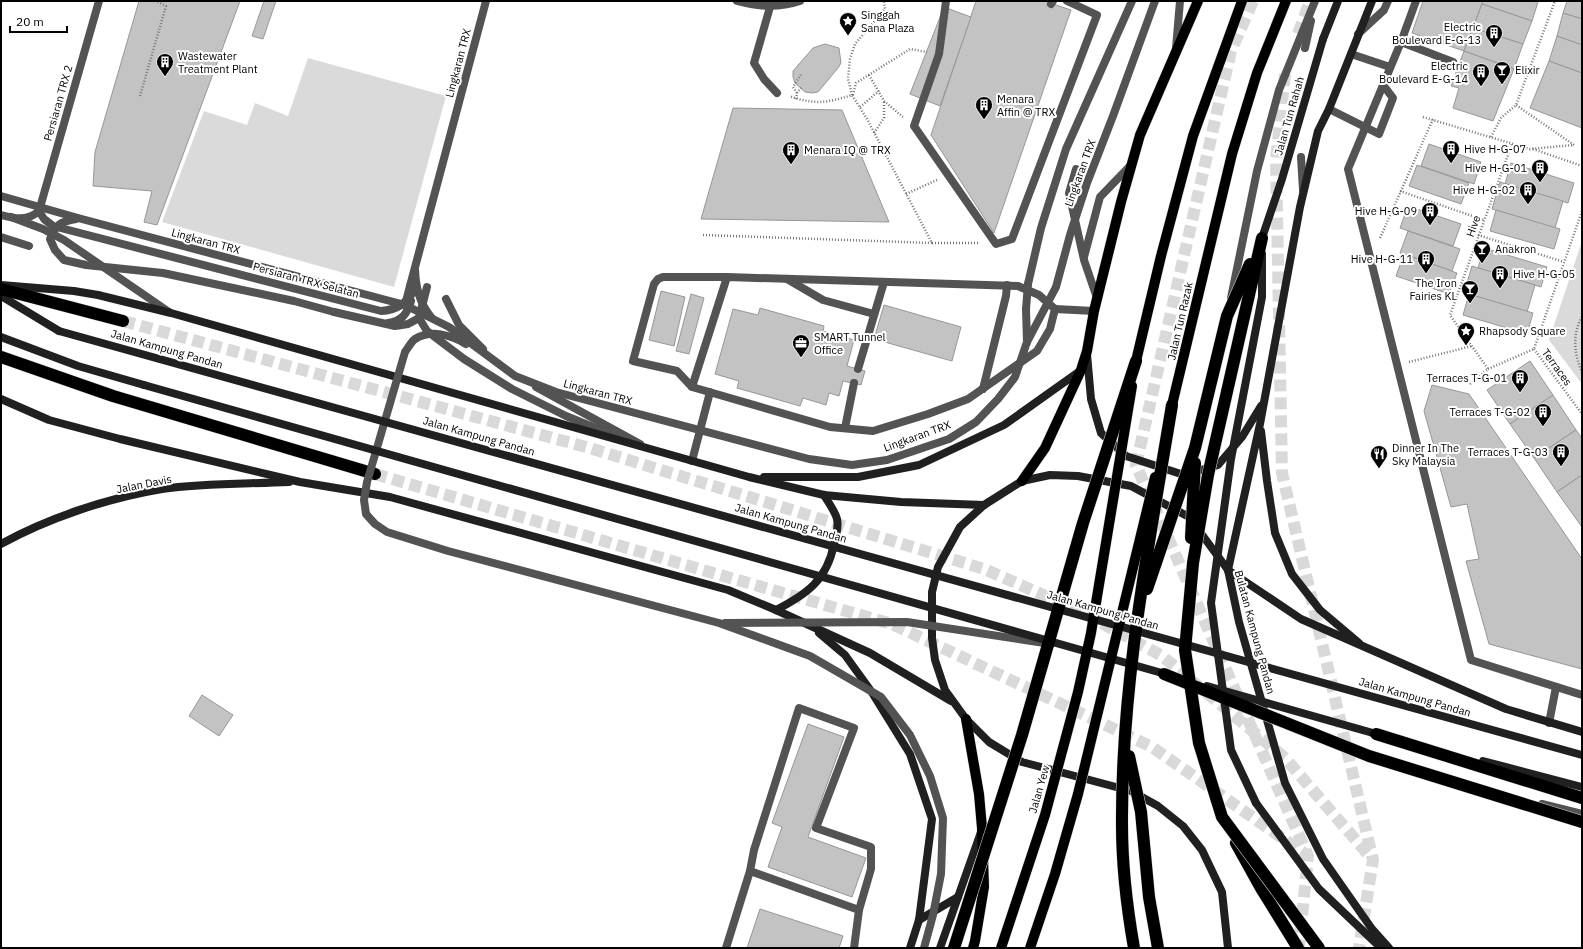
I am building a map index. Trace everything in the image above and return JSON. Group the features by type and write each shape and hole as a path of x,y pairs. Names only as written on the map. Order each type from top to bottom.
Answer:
{"highway":[{"path":"1136,623 1196,448 1227,316 1262,238"},
{"path":"1185,650 1193,564 1208,475 1262,238"},
{"path":"1,289 123,321"},
{"path":"1,357 113,396 375,474"},
{"path":"954,948 1022,735 1083,523 1136,361"},
{"path":"1134,948 1125,881 1122,825 1125,739 1136,623 1172,405"},
{"path":"1196,448 1185,650 1199,743 1222,817 1261,888 1298,948"},
{"path":"1164,674 1369,756 1582,822"},
{"path":"1376,734 1582,798"},
{"path":"1125,739 1141,812 1149,897 1158,948"},
{"path":"1222,817 1319,948"}],"main road":[{"path":"1136,361 1160,256 1193,136 1242,1"},
{"name":"Jalan Tun Razak","path":"1030,948 1055,874 1078,794 1232,154 1257,73 1286,1"},
{"name":"Jalan Tun Rahah","path":"1338,1 1323,39 1282,179 1262,238 1262,297 1231,459 1211,603 1231,750 1256,803 1319,888 1381,948"},
{"path":"1228,570 1260,424 1304,195 1318,131 1329,109 1372,1"},
{"path":"1022,481 1045,448 1081,370 1087,351 1094,311 1121,202 1140,135 1196,4"},
{"path":"1,285 74,291 98,295 171,313 749,477 824,495 900,502 984,505"},
{"name":"Jalan Kampung Pandan","path":"1,296 58,330 1582,755"},
{"path":"1,337 78,366 144,385 1376,734 1582,787"},
{"path":"1087,351 1091,399 1101,433 1126,456 1184,475 1218,466 1242,437 1264,400"},
{"name":"Jalan Yew","path":"1001,948 1045,815 1078,692 1091,633 1136,361"},
{"path":"749,477 858,477 919,466 1004,425 1081,370"},
{"path":"1,399 49,420 120,440 300,482 390,497 728,590 870,653 955,704"},
{"path":"1260,424 1275,533 1292,574 1320,610 1366,649"},
{"name":"Bulatan Kampung Pandan","path":"1228,948 1222,892 1202,850 1183,826 1158,806 1131,792 1022,762 989,742 966,719 945,690 935,660 932,638 932,592 938,567 960,526 984,505 1022,481 1050,475 1078,476 1131,486 1189,517 1228,570 1239,622 1285,783 1323,859 1372,929 1389,948"},
{"name":"Jalan Davis","path":"1,544 26,530 76,512 162,489 300,482"},
{"path":"776,610 795,600 812,588 823,574 833,552 838,526 837,517 824,495"},
{"name":"Jalan Kampung Pandan","path":"1228,570 1301,619 1366,649 1506,709 1549,723 1581,730"},
{"path":"811,626 846,655 871,691 910,754 932,819 919,920 910,948"},
{"path":"966,719 979,794 984,887 973,948"},
{"path":"940,948 982,828"},
{"path":"919,920 958,897"}],"street":[{"name":"Persiaran TRX 2","path":"39,211 99,1"},
{"name":"Lingkaran TRX","path":"405,306 486,1"},
{"path":"737,1 770,7 792,4 800,1"},
{"path":"946,1 939,54 914,126 996,244 1012,239 1097,14 1067,1"},
{"path":"1027,342 1026,309 1028,284 1041,228 1066,149 1132,1"},
{"name":"Lingkaran TRX","path":"1,196 405,306 450,327 515,376 556,392 802,457 852,464 887,460 949,438 976,422 998,399 1015,377 1027,342 1056,287 1070,235 1087,183 1155,1"},
{"path":"1176,52 1180,1"},
{"path":"1305,48 1315,1"},
{"path":"1227,316 1257,171 1279,90 1315,1"},
{"path":"1358,35 1384,10 1388,1"},
{"path":"1416,1 1401,42 1348,169 1471,660 1582,695"},
{"path":"770,7 754,63 764,79 777,92"},
{"path":"1401,42 1453,62"},
{"path":"1351,54 1390,68"},
{"path":"1329,109 1379,134 1392,98 1383,85"},
{"path":"1301,157 1304,195"},
{"path":"1084,260 1100,197 1132,164"},
{"path":"1076,169 1069,193 1084,260 1097,298"},
{"path":"11,218 25,218 33,216 39,211"},
{"name":"Persiaran TRX Selatan","path":"39,211 44,219 54,226 381,311 400,307 408,300 414,291 407,313 402,318 394,322 378,323"},
{"path":"1,215 43,229 64,240 171,313"},
{"path":"78,218 60,222 55,228 50,239 55,250 64,260 86,265 170,274 294,301 378,323 395,326 408,324 419,318 427,287"},
{"path":"1,237 29,246"},
{"name":"Lingkaran TRX","path":"414,270 418,297 432,318"},
{"path":"1055,309 1050,329 1036,352 983,389 968,399 928,414 873,431 830,427 692,387 677,371 633,361 654,284 663,277 785,278 1007,285 1018,286 1039,295 1055,309 1094,311"},
{"path":"692,387 727,277"},
{"path":"785,278 823,300 874,314"},
{"path":"858,369 884,282"},
{"path":"983,389 1006,296 1007,285"},
{"path":"446,299 459,325 484,350 537,388 647,448"},
{"path":"419,318 427,330 464,359 512,389 566,416 647,448"},
{"path":"515,376 464,343 445,335 427,334 414,340 405,352 367,482 364,500 366,514 374,524 388,532 448,551 719,623 810,656 881,697 910,735 930,776 943,818 941,874 933,915 924,948"},
{"path":"844,428 854,383"},
{"path":"692,461 710,392"},
{"path":"719,623 908,622 1072,648"},
{"path":"1549,723 1556,687"},
{"path":"726,948 750,871 754,850 800,708 854,728 816,828 871,847 871,869 859,910 854,948"},
{"path":"1414,772 1582,814"},
{"path":"750,871 859,910"}],"path":[{"path":"140,96 166,6 156,1"},
{"path":"884,1 885,9 855,44 850,59 848,79 852,95 860,107 932,242"},
{"path":"1491,137 1501,118 1516,105 1555,1"},
{"path":"852,95 856,83 910,49 939,54"},
{"path":"797,92 793,87 802,73"},
{"path":"869,75 884,101 914,126"},
{"path":"796,99 797,92 802,87"},
{"path":"860,107 878,91"},
{"path":"777,92 804,102 828,102 852,95"},
{"path":"874,133 884,118 884,101"},
{"path":"1516,105 1574,145 1530,149"},
{"path":"1423,117 1582,166"},
{"path":"1370,258 1433,120"},
{"name":"Hive","path":"1472,346 1450,315 1512,144"},
{"path":"906,194 933,182"},
{"path":"1400,191 1484,220"},
{"path":"1470,384 1488,369 1534,349 1582,211"},
{"path":"702,235 996,244"},
{"path":"1478,235 1564,262"},
{"path":"1582,317 1576,334 1575,347 1578,363 1582,372"},
{"path":"1397,365 1472,346 1488,369"},
{"name":"Terraces","path":"1534,349 1582,414"}],"shaded area":[{"path":"308,58 446,96 394,287 162,222 204,111 247,125 255,103 288,116"},
{"path":"1582,241 1582,384 1549,340"}],"building":[{"name":"Wastewater Treatment Plant","path":"139,1 240,1 157,225 144,222 152,191 93,186 95,152"},
{"path":"264,1 276,1 263,39 252,36"},
{"name":"Menara Affin @ TRX","path":"976,1 1044,1 1071,10 994,233 931,135"},
{"path":"1423,1 1483,1 1464,51 1412,33"},
{"path":"1483,1 1538,2 1532,21 1482,4"},
{"path":"1567,1 1582,1 1582,19 1563,13"},
{"path":"1482,4 1532,21 1523,44 1473,28"},
{"path":"944,7 971,17 940,106 910,94"},
{"path":"1563,13 1582,19 1582,45 1557,36"},
{"name":"Electric Boulevard E-G-13","path":"1473,28 1523,44 1514,69 1464,51"},
{"path":"1557,36 1582,45 1582,73 1549,61"},
{"path":"825,44 839,48 841,63 818,92 805,92 795,83 793,71 813,48"},
{"name":"Electric Boulevard E-G-14","path":"1464,51 1514,69 1493,121 1453,108 1459,88 1451,86"},
{"path":"1549,61 1582,73 1582,128 1530,108"},
{"name":"Menara IQ @ TRX","path":"733,108 842,110 889,222 701,219"},
{"name":"Hive H-G-07","path":"1429,144 1481,162 1474,184 1421,166"},
{"name":"Hive H-G-01","path":"1511,163 1574,183 1568,203 1505,184"},
{"path":"1417,165 1469,183 1461,204 1409,186"},
{"name":"Hive H-G-02","path":"1500,182 1563,201 1555,228 1492,209"},
{"name":"Hive H-G-09","path":"1408,206 1461,224 1453,246 1400,228"},
{"path":"1496,210 1560,229 1554,249 1490,231"},
{"path":"1408,231 1460,249 1452,271 1400,253"},
{"path":"1484,248 1547,267 1541,287 1478,268"},
{"name":"Hive H-G-11","path":"1404,254 1457,273 1449,294 1396,276"},
{"name":"Hive H-G-05","path":"1472,266 1535,285 1527,312 1464,293"},
{"path":"661,291 685,297 674,346 649,340"},
{"path":"691,294 704,298 689,354 676,351"},
{"path":"1469,294 1533,313 1527,334 1463,315"},
{"path":"884,305 961,327 952,361 874,339"},
{"path":"760,308 824,326 823,331 854,340 847,366 865,371 861,385 843,381 839,396 829,393 826,405 803,398 800,406 737,388 739,381 715,374 733,309 758,315"},
{"name":"Terraces T-G-01","path":"1530,361 1553,395 1510,424 1487,390"},
{"path":"1432,385 1469,394 1582,559 1582,669 1489,644 1466,561 1479,559 1467,504 1451,507 1424,411"},
{"name":"Terraces T-G-02","path":"1553,395 1576,430 1534,458 1510,424"},
{"name":"Terraces T-G-03","path":"1576,430 1582,438 1582,475 1557,492 1534,458"},
{"path":"1582,475 1582,527 1557,492"},
{"path":"202,695 233,715 219,736 189,716"},
{"path":"808,724 844,737 808,837 866,858 852,897 768,867 782,827 772,823"},
{"path":"760,909 843,936 839,948 747,948"}],"tunnel":[{"path":"1253,1 1231,51 1136,465 1308,856 1299,948"},
{"path":"1298,34 1310,1"},
{"path":"1285,74 1276,160 1282,473 1373,860 1359,948"},
{"path":"123,321 586,447 984,569 1078,610 1162,656 1285,758 1373,860"},
{"path":"375,474 892,624 1152,747 1308,856"}],"place":[{"name":"Singgah Sana Plaza","path":"848,36"},
{"name":"Electric Boulevard E-G-13","path":"1494,48"},
{"name":"Wastewater Treatment Plant","path":"165,77"},
{"name":"Elixir","path":"1502,85"},
{"name":"Electric Boulevard E-G-14","path":"1481,87"},
{"name":"Menara Affin @ TRX","path":"984,120"},
{"name":"Hive H-G-07","path":"1451,164"},
{"name":"Menara IQ @ TRX","path":"791,165"},
{"name":"Hive H-G-01","path":"1540,183"},
{"name":"Hive H-G-02","path":"1528,205"},
{"name":"Hive H-G-09","path":"1430,226"},
{"name":"Anakron","path":"1482,264"},
{"name":"Hive H-G-11","path":"1426,274"},
{"name":"Hive H-G-05","path":"1500,289"},
{"name":"The Iron Fairies KL","path":"1470,304"},
{"name":"Rhapsody Square","path":"1466,346"},
{"name":"SMART Tunnel Office","path":"801,358"},
{"name":"Terraces T-G-01","path":"1520,393"},
{"name":"Terraces T-G-02","path":"1543,427"},
{"name":"Terraces T-G-03","path":"1561,467"},
{"name":"Dinner In The Sky Malaysia","path":"1379,469"}]}
